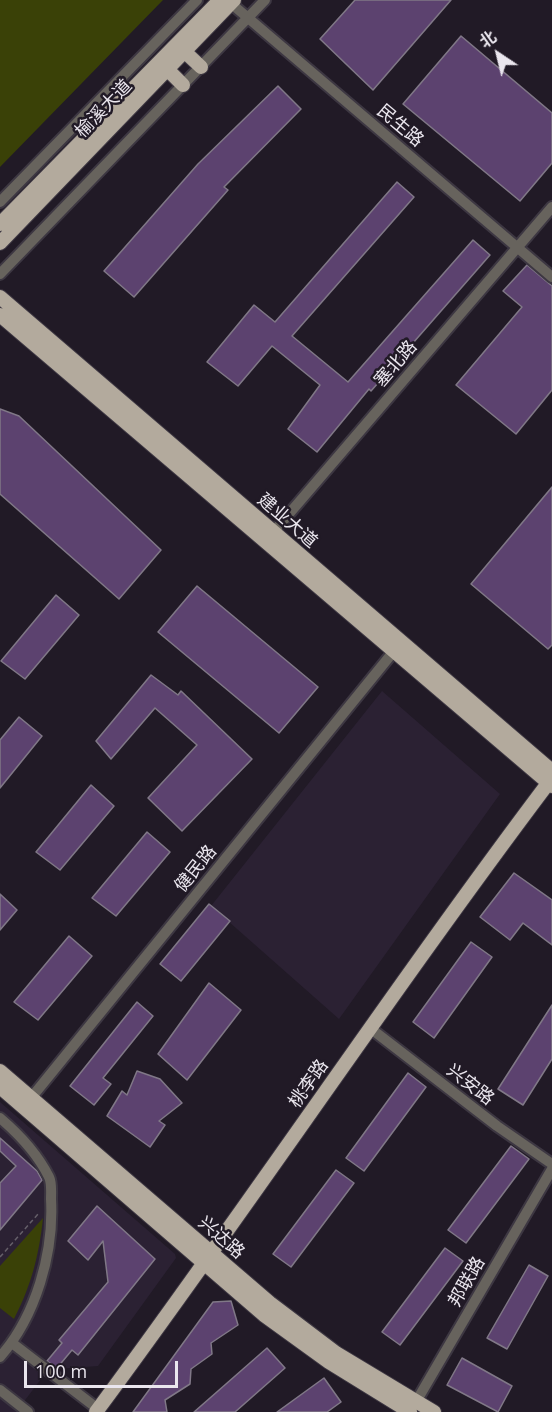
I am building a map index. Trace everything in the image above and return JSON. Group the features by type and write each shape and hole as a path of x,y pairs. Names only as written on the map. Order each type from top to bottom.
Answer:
{"main road":[{"name":"榆溪大道","path":"0,243 184,51 228,1"},
{"name":"榆溪大道","path":"0,224 228,1"},
{"path":"184,51 201,67"},
{"path":"167,69 183,85"},
{"name":"建业大道","path":"0,297 394,651 551,780"},
{"name":"建业大道","path":"0,315 269,538 551,780"},
{"name":"桃李路","path":"97,1410 208,1260 370,1028 551,780"},
{"name":"兴达路","path":"0,1071 28,1103 208,1260 264,1315 329,1362 412,1408 434,1412"},
{"name":"兴达路","path":"0,1087 28,1103"}],"street":[{"path":"0,202 197,0"},
{"path":"0,274 265,0"},
{"name":"民生路","path":"228,1 552,277"},
{"name":"塞北路","path":"269,538 552,207"},
{"name":"健民路","path":"28,1103 394,651"},
{"name":"兴安路","path":"370,1028 496,1126 552,1164"},
{"path":"0,1118 26,1141 50,1179 53,1224 39,1288 12,1343 0,1357"},
{"name":"邦联路","path":"412,1408 552,1169"},
{"path":"12,1343 97,1410"},
{"path":"0,1390 28,1412"}],"path":[{"path":"0,1257 51,1199"}],"shaded area":[{"path":"382,691 500,794 339,1019 211,906"},
{"path":"0,1102 175,1254 176,1258 98,1366 56,1369 51,1366 16,1412 0,1412"}],"green space":[{"path":"0,0 163,0 0,167"},
{"path":"43,1218 33,1270 14,1319 0,1308 0,1266"}],"building":[{"path":"355,0 451,0 373,90 320,39"},
{"path":"461,36 552,113 552,163 520,201 403,104"},
{"path":"278,86 301,109 224,187 228,190 134,297 104,271 198,164"},
{"path":"397,182 414,197 292,336 348,382 473,240 490,255 371,391 369,389 317,452 288,429 320,385 272,346 238,386 207,362 254,305 275,322"},
{"path":"527,265 552,286 552,390 516,434 456,385 522,307 503,291"},
{"path":"0,409 19,416 161,550 119,599 0,494"},
{"path":"552,487 552,645 548,649 471,584"},
{"path":"197,586 318,687 279,733 158,632"},
{"path":"56,595 79,615 25,679 1,661"},
{"path":"151,675 178,695 181,691 252,759 182,831 148,798 197,745 155,708 111,759 96,741"},
{"path":"19,717 42,736 0,788 0,740"},
{"path":"91,785 114,806 60,870 36,852"},
{"path":"147,832 170,852 116,916 92,898"},
{"path":"514,873 552,900 552,945 523,923 510,940 480,917"},
{"path":"0,894 17,910 0,930"},
{"path":"209,904 230,921 181,981 160,964"},
{"path":"69,936 92,956 38,1020 14,1002"},
{"path":"471,942 492,957 434,1038 413,1022"},
{"path":"209,983 241,1010 187,1080 158,1054"},
{"path":"137,1002 153,1016 103,1078 111,1084 94,1105 70,1086"},
{"path":"552,1005 552,1059 523,1105 498,1089"},
{"path":"137,1071 160,1079 182,1103 159,1121 165,1125 150,1147 107,1116 122,1091 127,1095"},
{"path":"408,1073 426,1087 364,1171 346,1158"},
{"path":"0,1138 37,1171 42,1180 0,1230 0,1183 16,1166 0,1151"},
{"path":"511,1146 529,1159 466,1243 448,1230"},
{"path":"336,1170 354,1183 291,1267 273,1254"},
{"path":"97,1206 155,1259 78,1355 72,1350 57,1368 47,1361 62,1343 59,1340 108,1282 103,1241 88,1260 68,1241"},
{"path":"445,1248 463,1261 400,1345 382,1332"},
{"path":"529,1265 548,1276 507,1349 487,1338"},
{"path":"231,1301 238,1325 211,1343 212,1354 191,1369 190,1384 165,1400 167,1412 133,1412 213,1302"},
{"path":"267,1348 285,1368 235,1412 194,1412"},
{"path":"462,1358 512,1386 498,1412 447,1385"},
{"path":"324,1378 341,1402 327,1412 277,1412"}]}
